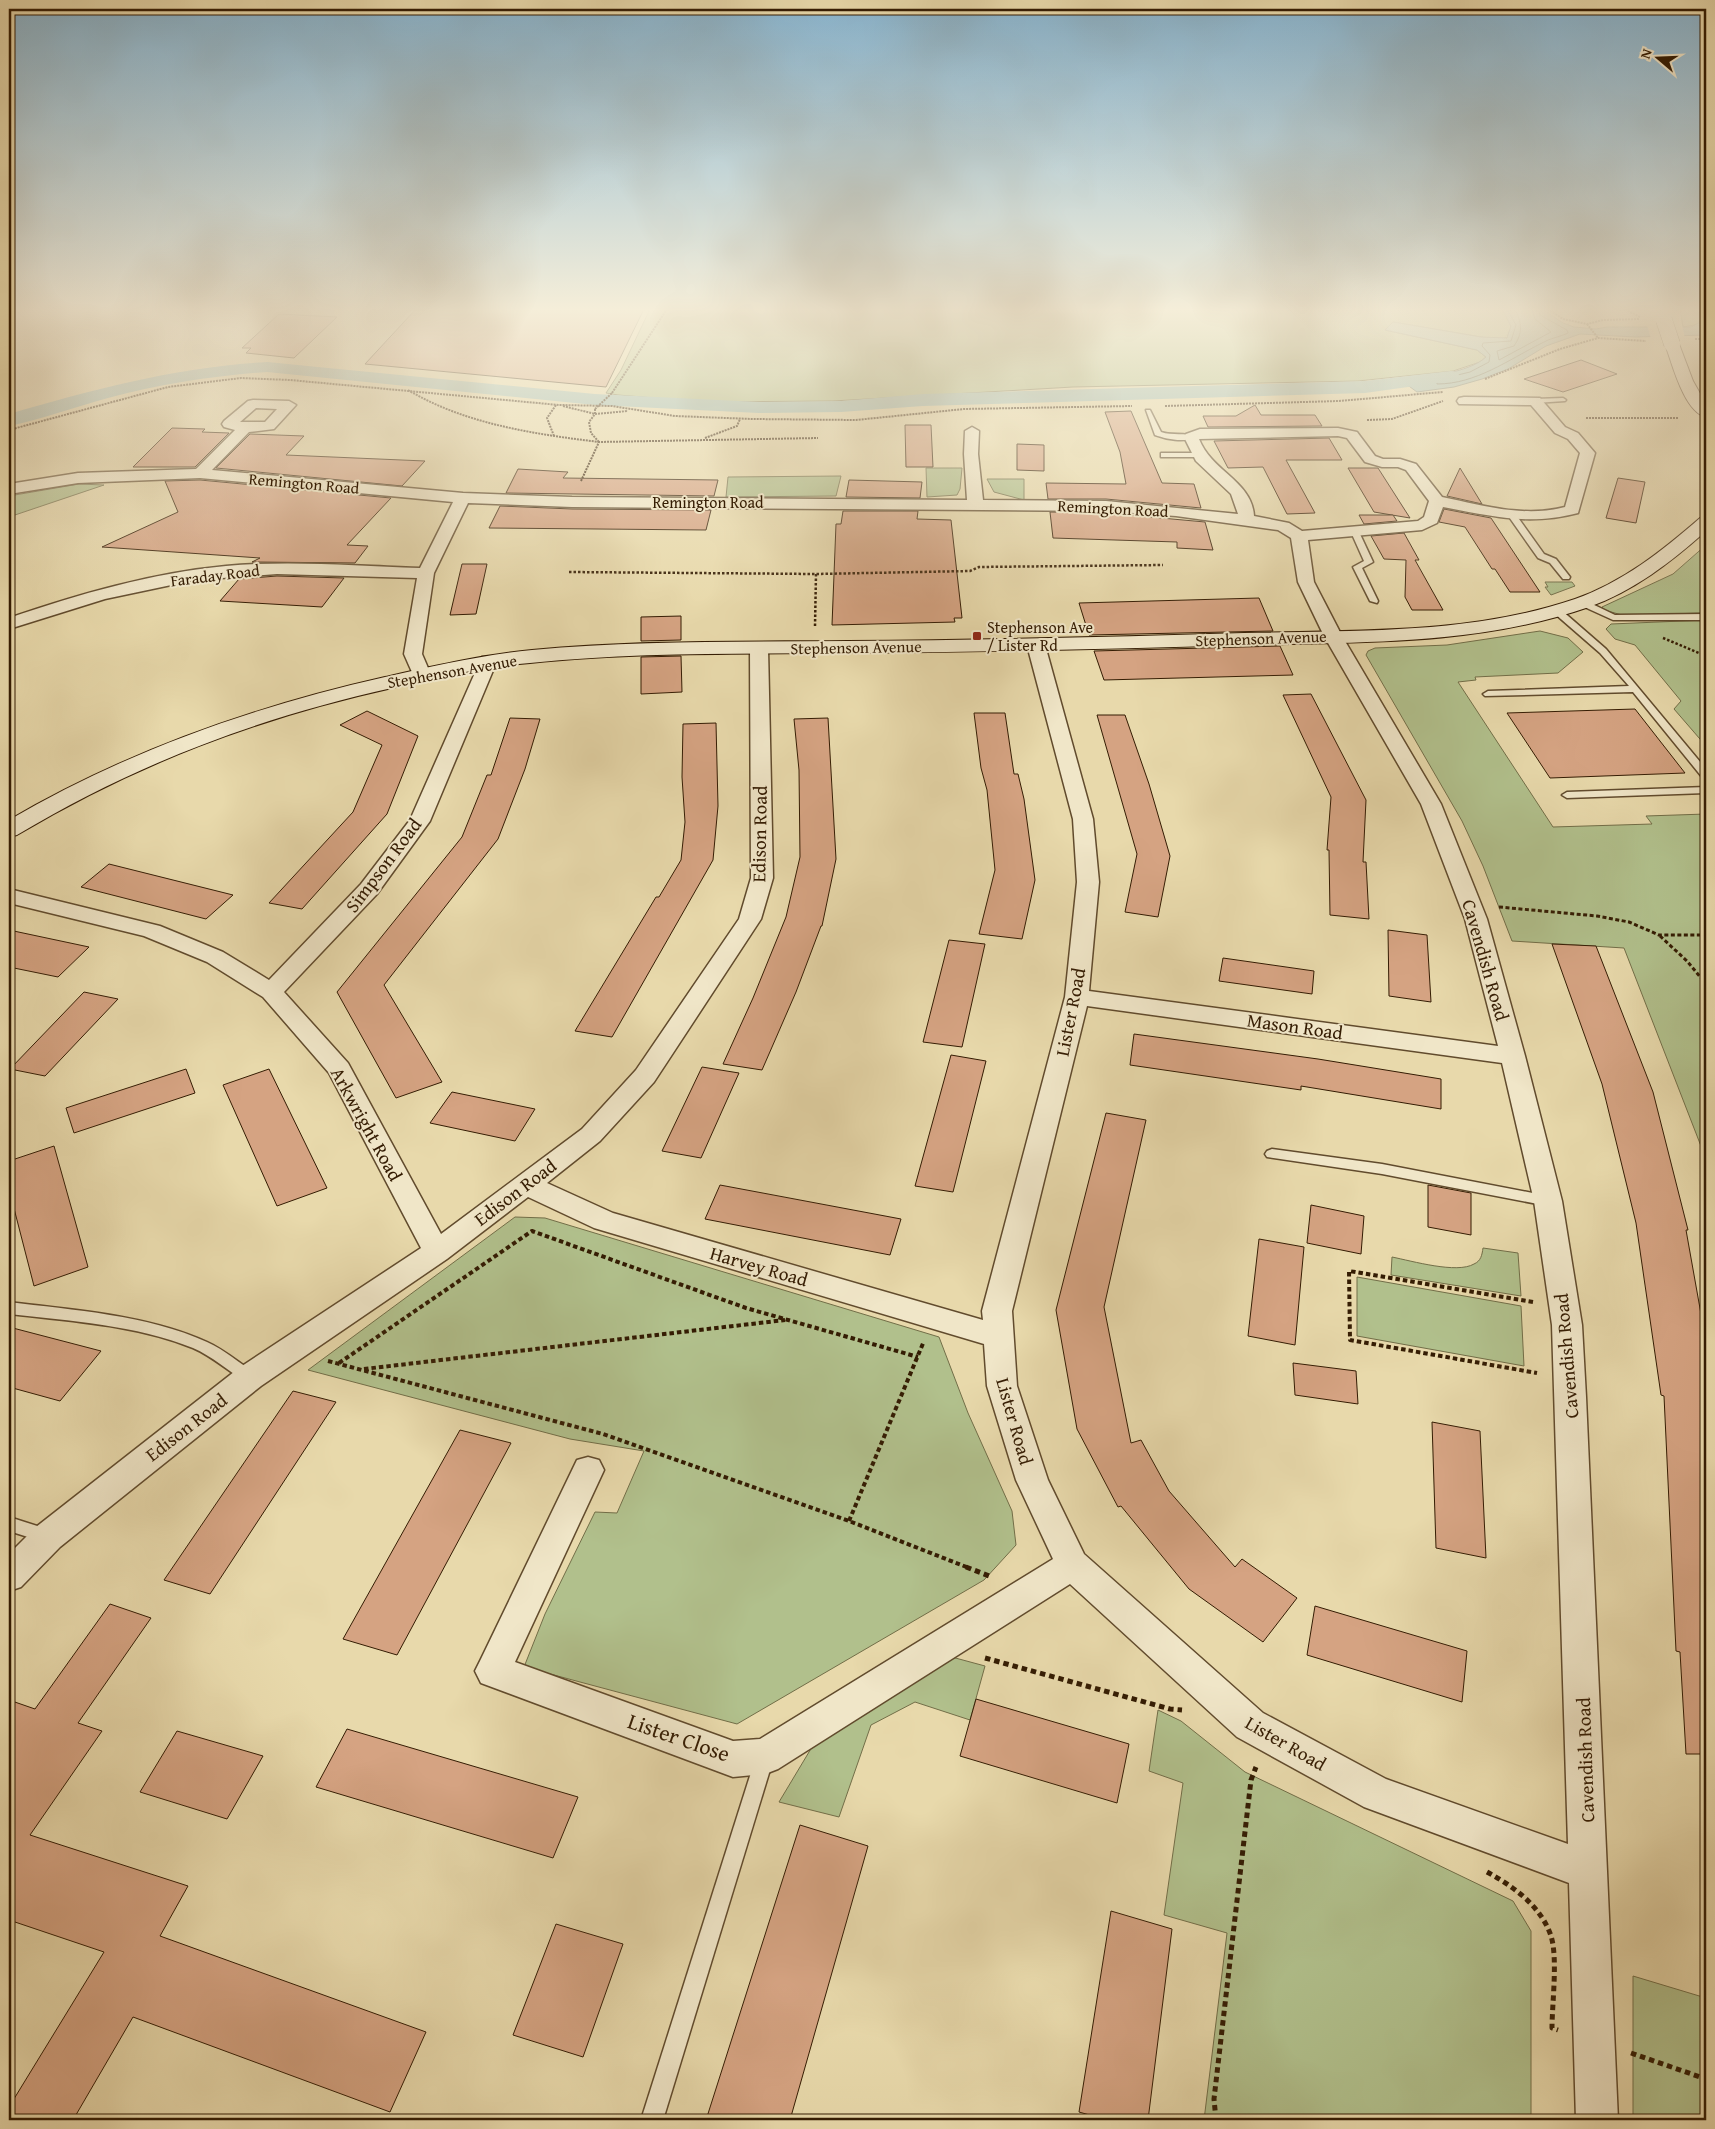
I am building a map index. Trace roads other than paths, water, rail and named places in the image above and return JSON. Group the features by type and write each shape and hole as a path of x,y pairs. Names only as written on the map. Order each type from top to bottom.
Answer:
{"street":[{"path":"1246,520 1243,502 1236,488 1198,455 1191,436 1200,433 1338,432 1352,435 1370,459 1382,463 1400,463 1411,467 1437,501 1511,514 1559,514 1572,510 1588,454 1573,436 1560,430 1541,408"},
{"path":"200,473 245,428"},
{"path":"972,431 971,454 975,504"},
{"name":"Remington Road","path":"9,489 78,478 200,473 462,498 572,502 1106,506 1176,511 1246,520 1283,526 1299,536"},
{"path":"422,674 413,654 426,573 462,498"},
{"path":"1333,636 1306,582 1299,536 1422,525 1431,520 1437,501"},
{"name":"Stephenson Avenue","path":"9,830 108,776 203,734 285,706 422,674 488,661 614,651 1036,645 1333,636 1460,630 1502,624 1557,611 1583,603 1615,589 1645,573 1706,522"},
{"name":"Faraday Road","path":"9,624 146,585 195,575 255,569 426,573"},
{"name":"Cavendish Road","path":"1333,636 1431,804 1471,905 1513,1056 1548,1201 1567,1325 1570,1378 1597,2120"},
{"name":"Lister Road","path":"1036,645 1083,819 1088,882 1077,997 997,1311 997,1336 1002,1386 1032,1480 1072,1565 1250,1725 1377,1794 1589,1871"},
{"name":"Edison Road","path":"9,1576 48,1537 250,1377 437,1252 591,1135 645,1076 750,919 762,878 759,648"},
{"name":"Simpson Road","path":"271,992 370,890 420,821 488,661"},
{"name":"Arkwright Road","path":"9,896 152,932 215,957 271,992 339,1069 437,1252"},
{"name":"Mason Road","path":"1077,997 1513,1056"},
{"name":"Harvey Road","path":"525,1184 604,1221 997,1336"},
{"name":"Lister Close","path":"588,1470 493,1671 732,1758 765,1756 1072,1565"}],"lane":[{"path":"1148,411 1158,433 1168,437 1191,436"},
{"path":"1164,455 1198,455"},
{"path":"1511,514 1541,556 1553,560 1566,577"},
{"path":"1355,532 1369,562 1357,567 1374,601"},
{"path":"1583,603 1613,616 1624,618 1706,617"},
{"path":"1557,611 1603,652 1636,689 1706,775"},
{"path":"1488,694 1636,689"},
{"path":"1567,795 1706,790"},
{"path":"1272,1154 1382,1169 1548,1201"},
{"path":"9,1308 66,1315 150,1330 200,1345 250,1377"},
{"path":"9,1524 48,1537"},
{"path":"652,2120 765,1756"}],"waterway":[{"path":"9,420 50,408"}],"place":[{"name":"Stephenson Ave / Lister Rd","path":"977,636"}]}
